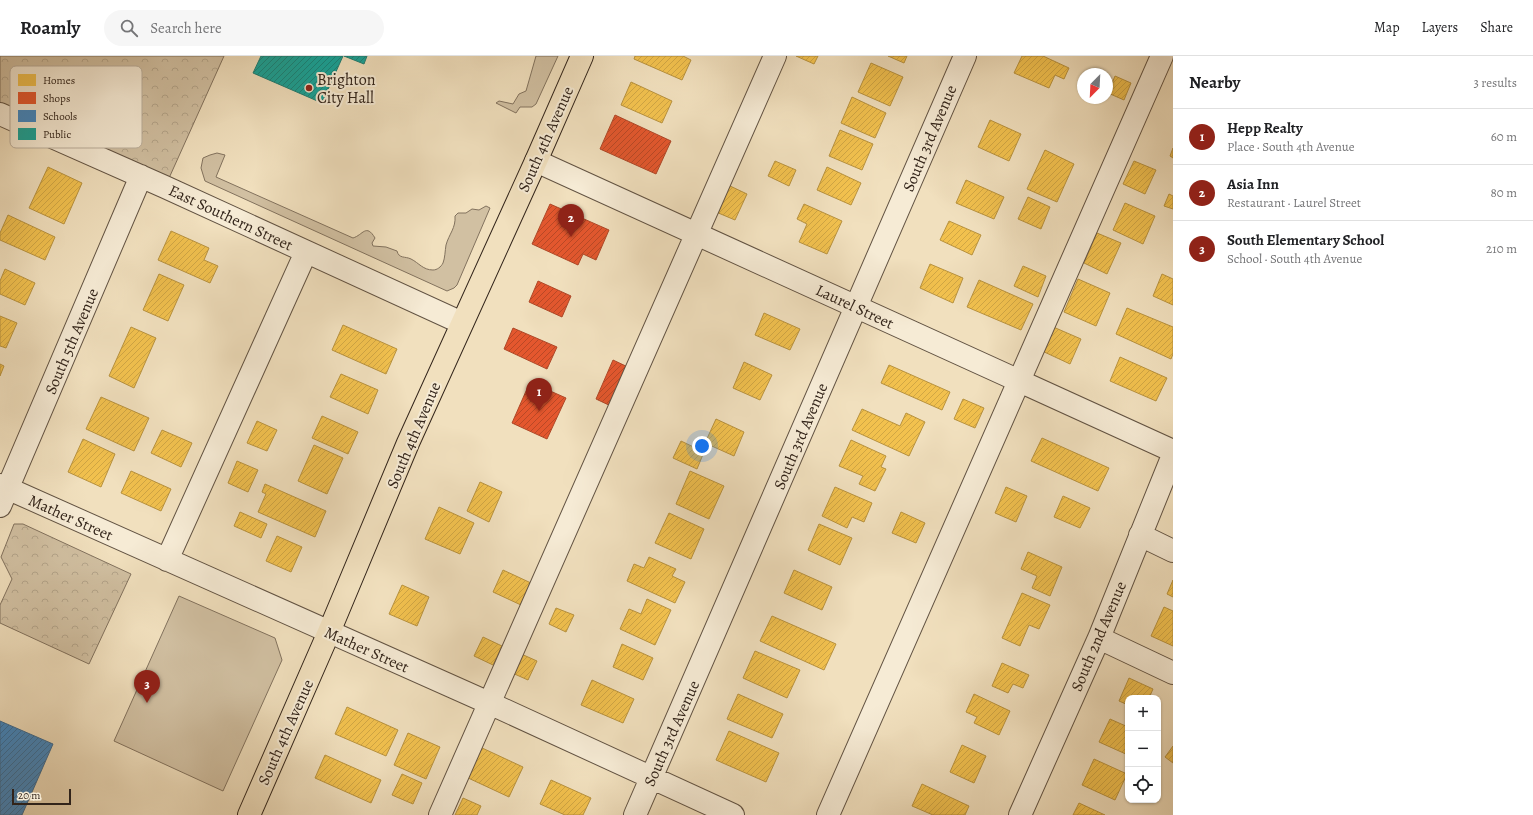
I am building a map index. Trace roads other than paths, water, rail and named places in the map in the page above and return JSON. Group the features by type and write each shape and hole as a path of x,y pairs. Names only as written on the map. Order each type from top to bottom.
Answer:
{"main road":[{"name":"South 4th Avenue","path":"248,815 329,632 408,443 582,56"}],"street":[{"path":"440,815 775,56"},
{"name":"South 3rd Avenue","path":"635,815 965,56"},
{"path":"828,815 1018,380 1162,56"},
{"name":"East Southern Street","path":"0,114 10,118"},
{"name":"East Southern Street","path":"77,148 462,323"},
{"name":"Laurel Street","path":"536,161 1173,451"},
{"name":"South 5th Avenue","path":"2,493 141,176"},
{"path":"167,560 306,252"},
{"name":"South 2nd Avenue","path":"1020,815 1099,638 1173,455"},
{"name":"Mather Street","path":"2,493 167,560 489,703 733,815"},
{"path":"1140,535 1173,550"},
{"path":"1099,638 1173,673"}],"place":[{"name":"Brighton City Hall","path":"309,88"},
{"name":"Asia Inn","path":"571,237"},
{"name":"Hepp Realty","path":"539,411"},
{"name":"South Elementary School","path":"147,703"}]}
